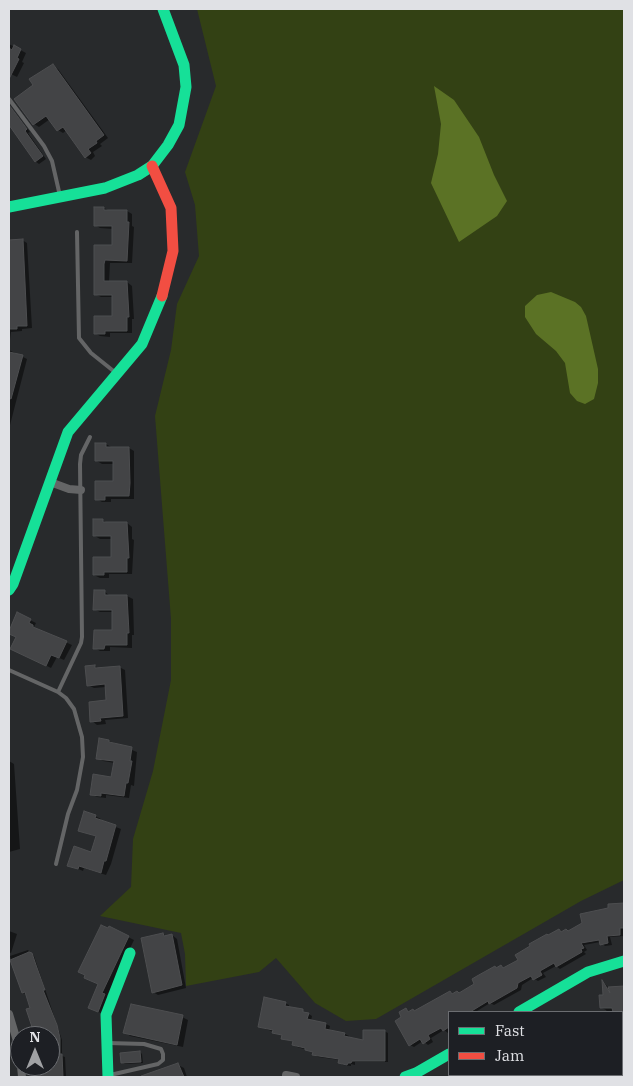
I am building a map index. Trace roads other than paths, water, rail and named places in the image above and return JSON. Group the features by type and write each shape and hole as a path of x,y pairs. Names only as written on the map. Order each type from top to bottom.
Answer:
{"street":[{"path":"9,207 105,188 138,175 152,166 168,145 179,126 186,87 184,65 163,9"},
{"path":"9,590 13,584 68,432 142,344 161,300 173,251 172,208 152,166"},
{"path":"50,482 69,489 80,490"},
{"path":"108,1076 106,1015 130,953"},
{"path":"521,1011 588,972 624,961"},
{"path":"9,1014 13,1026"},
{"path":"405,1077 416,1073 448,1055"},
{"path":"286,1075 296,1077"}],"lane":[{"path":"9,99 44,146 52,161 60,196"},
{"path":"77,232 80,338 91,353 116,373"},
{"path":"58,692 82,643 81,455 90,437"},
{"path":"9,670 58,692 66,698 74,709 82,737 83,757 77,790 68,814 56,864"},
{"path":"106,1043 144,1044 161,1049 163,1054 163,1060 158,1064 108,1076"}]}
